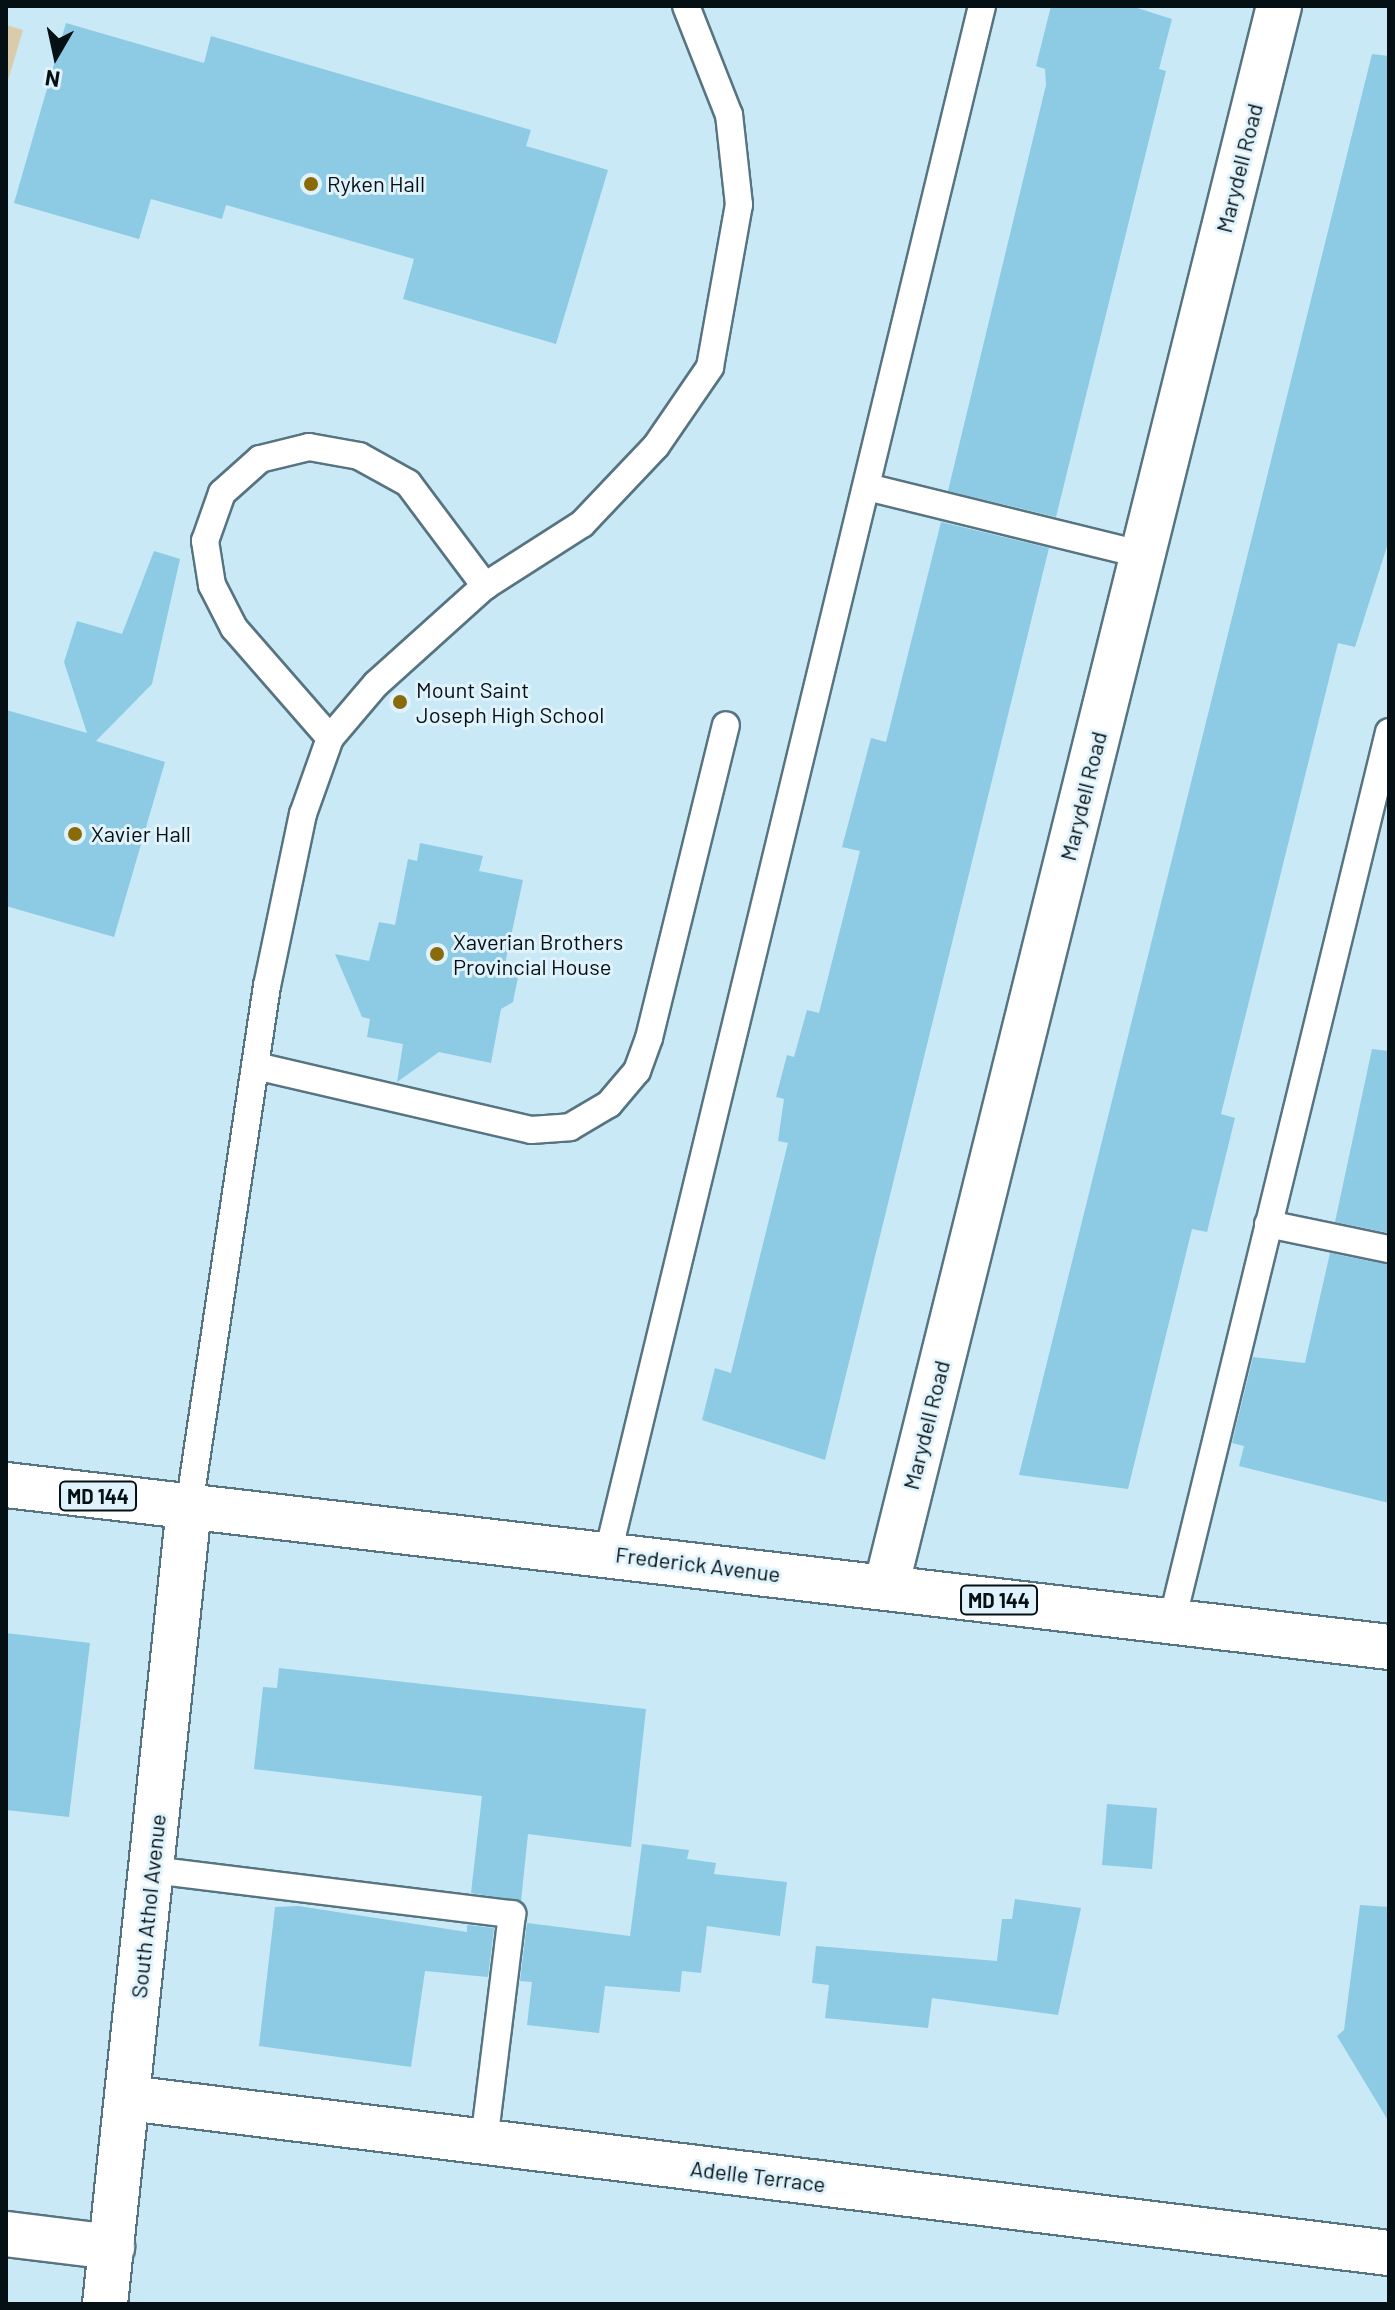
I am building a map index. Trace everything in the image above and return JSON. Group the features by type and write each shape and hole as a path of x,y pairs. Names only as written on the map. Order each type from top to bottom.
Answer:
{"street":[{"name":"Marydell Road","path":"886,1587 1279,6"},
{"name":"Frederick Avenue","path":"6,1485 608,1553 1389,1647"},
{"name":"South Athol Avenue","path":"105,2304 189,1507"},
{"name":"Adelle Terrace","path":"128,2098 1389,2253"},
{"path":"6,2234 112,2247"}],"lane":[{"path":"189,1507 256,1066 303,814 330,738 376,684 485,586 582,524 656,446 710,367 739,205 729,115 686,6"},
{"path":"608,1553 982,6"},
{"path":"330,738 234,628 212,585 205,541 222,493 260,459 309,447 359,456 408,483 485,586"},
{"path":"867,487 1143,555"},
{"path":"256,1066 531,1130 570,1127 609,1104 637,1071 649,1038 726,725"},
{"path":"1172,1621 1389,732"},
{"path":"1268,1224 1389,1249"},
{"path":"152,1870 512,1914 484,2142"}],"shaded area":[{"path":"6,25 23,30 6,87"}],"building":[{"path":"1051,6 1131,6 1172,19 1159,69 1166,71 1056,517 948,491 1046,85 1045,69 1036,66"},
{"name":"Ryken Hall","path":"66,23 204,63 211,36 531,130 526,146 608,170 556,344 403,299 414,259 226,205 222,219 151,199 139,239 14,203"},
{"path":"1372,54 1389,56 1389,540 1355,647 1338,643 1221,1114 1235,1118 1207,1232 1192,1229 1128,1489 1019,1475"},
{"path":"941,522 1049,548 825,1460 702,1420 715,1368 731,1373 788,1143 778,1141 784,1099 776,1097 787,1055 794,1057 807,1010 819,1013 860,851 842,847 871,738 886,742"},
{"name":"Xavier Hall","path":"154,551 180,559 152,684 96,741 165,762 114,937 6,906 6,710 87,733 64,662 77,621 122,634"},
{"name":"Xaverian Brothers Provincial House","path":"420,843 483,856 479,871 523,880 505,964 518,977 513,1002 501,1009 491,1063 439,1052 397,1082 403,1044 367,1037 370,1019 362,1017 335,954 369,961 379,922 395,925 408,859 417,861"},
{"path":"1372,1049 1389,1051 1389,1233 1335,1222"},
{"path":"1330,1253 1389,1265 1389,1503 1239,1466 1244,1446 1232,1443 1253,1357 1305,1363"},
{"path":"6,1633 90,1643 69,1817 6,1810"},
{"path":"279,1668 646,1709 631,1847 528,1834 521,1901 471,1893 482,1796 254,1769 263,1687 277,1688"},
{"path":"1107,1804 1157,1808 1152,1869 1102,1865"},
{"path":"642,1844 689,1850 687,1859 716,1863 714,1874 787,1882 780,1936 707,1926 701,1973 682,1971 680,1992 605,1986 599,2033 527,2025 532,1982 520,1981 527,1923 630,1936"},
{"path":"1015,1899 1081,1908 1058,2015 932,1998 928,2028 825,2018 829,1985 812,1983 816,1946 997,1961 1002,1919 1012,1919"},
{"path":"1360,1905 1389,1907 1389,2122 1337,2036 1344,2030"},
{"path":"298,1906 467,1932 467,1925 494,1928 488,1977 425,1971 411,2067 259,2046 275,1907"}],"place":[{"name":"Ryken Hall","path":"311,184"},
{"name":"Mount Saint Joseph High School","path":"400,702"},
{"name":"Xavier Hall","path":"75,834"},
{"name":"Xaverian Brothers Provincial House","path":"437,954"}]}
